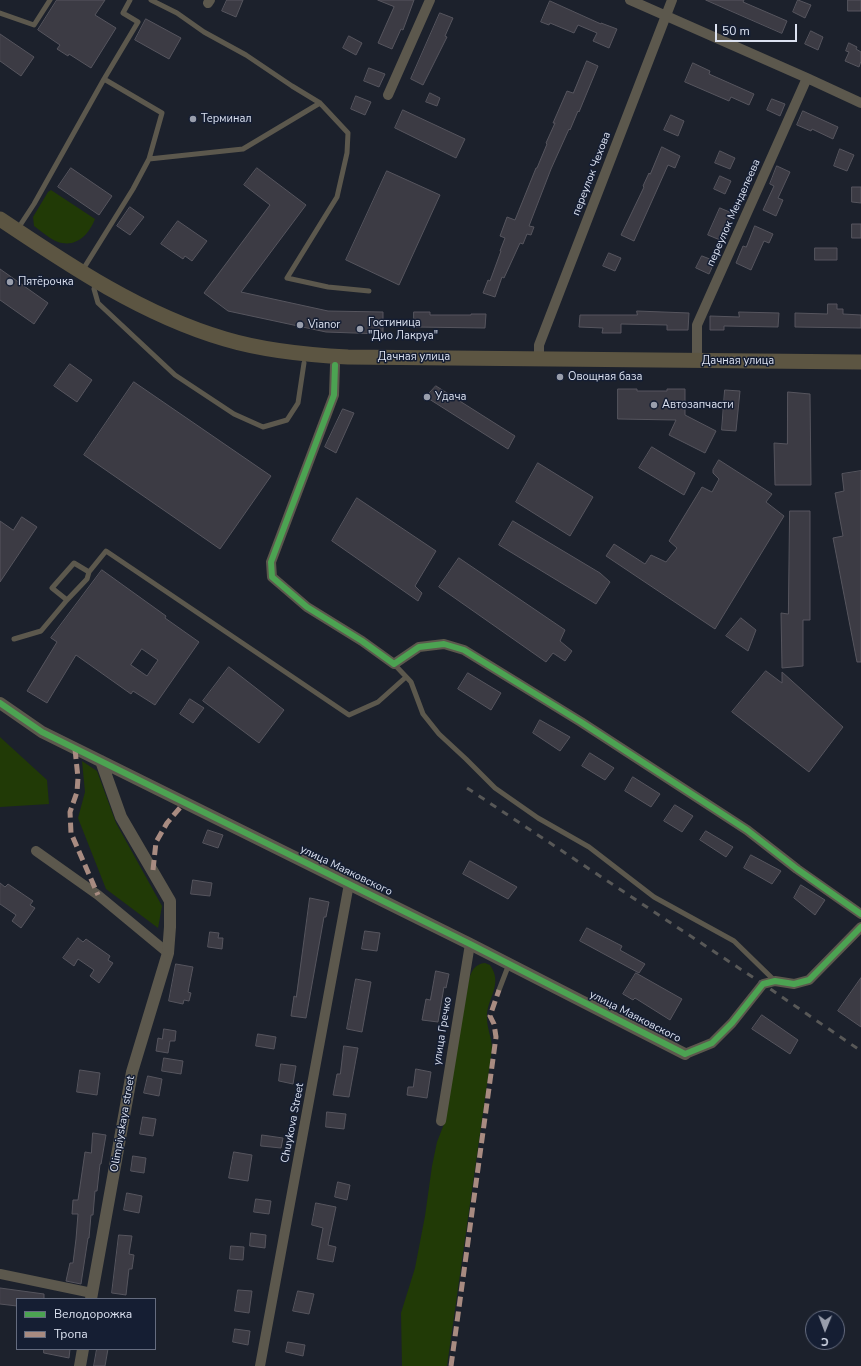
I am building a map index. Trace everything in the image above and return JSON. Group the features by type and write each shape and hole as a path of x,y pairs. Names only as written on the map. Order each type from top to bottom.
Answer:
{"main road":[{"name":"Дачная улица","path":"0,219 10,233 79,276 188,327 225,339 335,360"},
{"name":"Дачная улица","path":"79,276 94,289 136,313 185,335 220,348 254,356 304,363 335,360 697,365 861,371"},
{"name":"Дачная улица","path":"697,365 861,362"}],"street":[{"path":"388,95 430,0"},
{"path":"630,0 807,78 861,104"},
{"name":"переулок Чехова","path":"539,363 539,345 672,0"},
{"name":"переулок Менделеева","path":"697,365 697,325 807,78"},
{"path":"335,360 334,396 270,562 272,577 307,607 362,641 394,664 419,647 444,644 464,650 581,722 746,830 797,869 861,914"},
{"name":"улица Маяковского","path":"0,703 42,732 470,944 686,1054"},
{"name":"Olimpiyskaya street","path":"92,1296 132,1072 168,953 170,926 170,901 121,817 101,761"},
{"path":"36,851 98,895 168,953"},
{"name":"Chuykova Street","path":"260,1366 349,884"},
{"path":"686,1054 712,1043 732,1023 763,984 775,981 794,984 809,980 861,927"},
{"name":"улица Гречко","path":"441,1121 470,944"},
{"path":"0,1274 92,1296"},
{"path":"80,1366 83,1350"}],"lane":[{"path":"0,13 34,25 50,0"},
{"path":"10,233 34,204 104,79 138,22 123,13 130,0"},
{"path":"151,0 177,13 204,32 246,55 320,103 348,133 347,153 337,198 288,278 328,287 369,291"},
{"path":"79,276 133,189 149,159 162,113 104,79"},
{"path":"149,159 243,149 320,103"},
{"path":"94,289 98,303 175,375 234,414 263,427 287,420 298,404 304,363"},
{"path":"14,639 41,631 67,600 88,579 89,572 106,551 350,715 378,702 406,677"},
{"path":"67,600 52,588 74,563 89,572"},
{"path":"394,664 411,682 423,714 439,734 495,788 538,818 589,847 654,896 734,941 775,981"},
{"path":"499,990 509,964"}],"green space":[{"path":"51,190 95,219 86,234 76,241 71,243 58,242 34,226 33,217 48,192"},
{"path":"0,737 47,780 49,804 0,807"},
{"path":"82,761 97,771 116,823 162,906 158,928 106,889 78,818 85,792"},
{"path":"485,963 490,965 494,972 495,979 495,986 487,1011 492,1049 447,1366 402,1366 401,1313 415,1268 425,1216 432,1166 437,1142 444,1124 469,979 474,968"}],"building":[{"path":"57,0 105,0 95,15 116,28 91,68 69,54 68,56 57,49 60,45 38,30"},
{"path":"227,0 243,0 236,17 222,11"},
{"path":"378,0 414,0 403,30 401,29 392,49 378,43 394,7"},
{"path":"706,0 744,0 743,2 787,21 782,33"},
{"path":"798,0 811,5 805,18 793,12"},
{"path":"848,0 861,0 861,11 848,11"},
{"path":"550,1 601,24 617,29 609,48 593,41 597,33 578,25 574,33 550,23 549,25 541,22"},
{"path":"440,13 453,18 445,36 447,37 423,85 411,79"},
{"path":"146,19 181,38 169,59 135,40"},
{"path":"811,31 823,37 818,50 805,44"},
{"path":"0,34 34,57 21,76 0,61"},
{"path":"349,36 362,43 356,55 343,48"},
{"path":"849,43 857,47 856,49 861,52 859,67 845,61 849,52 846,51"},
{"path":"587,61 598,66 579,112 578,111 570,130 569,129 551,169 529,226 534,227 531,235 527,234 523,244 520,243 504,278 502,277 495,297 483,293 488,280 490,281 501,251 505,238 500,236 507,217 515,220 547,144 546,143 555,123 553,123 567,91 573,93"},
{"path":"693,63 710,71 709,74 754,94 749,105 731,97 729,101 685,82"},
{"path":"369,68 385,74 379,87 364,81"},
{"path":"430,93 440,98 437,106 426,102"},
{"path":"356,96 371,102 365,115 351,109"},
{"path":"772,99 785,104 780,116 767,110"},
{"path":"403,110 465,139 456,158 395,128"},
{"path":"803,111 838,127 833,139 812,129 811,131 797,125"},
{"path":"671,115 684,121 678,136 664,130"},
{"path":"662,147 680,156 675,168 668,165 634,241 621,235"},
{"path":"840,149 854,155 847,171 834,166"},
{"path":"720,151 735,158 730,169 715,163"},
{"path":"777,166 790,172 778,198 783,200 776,216 763,210 774,186 770,184"},
{"path":"71,168 112,196 99,215 58,187"},
{"path":"257,168 306,205 241,292 328,311 383,312 383,334 326,332 228,311 204,293 270,205 244,185"},
{"path":"387,171 440,195 399,285 346,260"},
{"path":"720,176 731,181 725,194 714,189"},
{"path":"852,187 861,187 861,203 852,202"},
{"path":"130,207 144,217 130,235 117,226"},
{"path":"720,208 732,213 720,240 708,235"},
{"path":"178,221 207,241 192,261 185,256 183,259 161,244"},
{"path":"852,224 861,224 861,238 852,238"},
{"path":"755,226 773,234 769,243 764,241 751,270 736,263 743,246 746,247"},
{"path":"815,248 837,248 837,260 815,260"},
{"path":"609,253 621,258 615,271 603,266"},
{"path":"702,256 715,261 709,274 696,268"},
{"path":"0,269 48,303 34,324 0,300"},
{"path":"828,304 837,304 837,309 843,309 843,314 861,315 861,328 795,327 795,313 827,314"},
{"path":"637,311 689,313 688,330 667,330 667,325 621,324 621,333 602,333 603,328 579,327 580,315 637,315"},
{"path":"414,312 430,312 430,315 486,314 485,328 414,327"},
{"path":"739,312 779,313 778,327 724,326 724,330 710,330 710,316 739,317"},
{"path":"70,364 92,380 77,402 54,386"},
{"path":"134,382 271,476 220,549 84,455"},
{"path":"436,386 515,436 508,449 426,397"},
{"path":"618,389 637,389 637,391 667,391 667,389 685,389 685,415 716,431 705,453 669,435 676,420 618,419"},
{"path":"725,390 740,391 736,431 722,430"},
{"path":"788,392 810,394 811,485 775,485 774,443 787,444"},
{"path":"343,409 354,413 336,453 325,447"},
{"path":"652,447 695,473 684,495 639,468"},
{"path":"719,460 772,494 766,502 784,516 715,629 606,556 614,544 645,564 651,555 666,562 677,548 669,541 702,487 712,492 719,479 713,473 713,470"},
{"path":"538,463 593,497 570,536 516,502"},
{"path":"861,471 861,662 857,662 833,538 843,536 835,493 844,491 842,474"},
{"path":"357,498 436,551 415,586 422,593 418,601 332,541"},
{"path":"790,511 810,511 810,620 803,620 803,666 782,668 781,613 788,614"},
{"path":"22,517 37,527 0,582 0,521 13,530"},
{"path":"513,521 600,573 610,582 596,604 499,545"},
{"path":"459,558 565,630 560,641 572,651 565,661 553,653 546,662 439,587"},
{"path":"102,570 166,616 165,618 199,642 155,705 133,691 131,694 76,655 47,703 27,691 57,642 51,638","holes":["142,649 158,660 147,676 131,665"]},
{"path":"741,618 756,630 748,651 726,636"},
{"path":"229,667 284,710 259,743 203,701"},
{"path":"766,671 782,683 782,672 843,727 809,772 732,712"},
{"path":"468,673 501,693 491,710 458,689"},
{"path":"190,699 204,708 193,723 180,714"},
{"path":"540,720 570,737 560,751 533,733"},
{"path":"590,753 614,768 605,780 582,766"},
{"path":"633,777 660,794 651,807 625,791"},
{"path":"675,805 693,816 682,832 664,821"},
{"path":"208,830 223,835 218,848 203,843"},
{"path":"706,831 733,847 726,857 700,840"},
{"path":"751,855 781,871 772,884 744,868"},
{"path":"470,861 517,887 508,899 463,874"},
{"path":"193,880 212,883 210,896 191,894"},
{"path":"0,883 5,887 8,884 33,901 30,905 35,908 21,928 12,921 16,915 0,904"},
{"path":"801,885 825,900 815,915 794,898"},
{"path":"310,898 329,902 326,917 324,917 306,1018 291,1016 294,996 296,997"},
{"path":"587,928 622,946 620,950 645,964 639,973 580,941"},
{"path":"365,931 380,933 377,951 362,949"},
{"path":"210,932 219,933 218,938 223,938 222,949 208,947"},
{"path":"78,938 83,942 86,939 110,956 108,960 113,963 99,983 90,976 94,970 78,959 74,966 63,958"},
{"path":"176,964 193,967 188,992 191,993 189,1001 184,1000 183,1004 169,1001"},
{"path":"436,971 449,974 446,988 444,987 438,1022 422,1020 426,999 430,1000"},
{"path":"636,973 682,999 670,1020 635,998 633,1000 623,994"},
{"path":"861,978 861,1027 838,1011"},
{"path":"356,979 371,982 362,1032 347,1029"},
{"path":"762,1015 798,1040 790,1054 752,1029"},
{"path":"164,1029 176,1031 175,1041 170,1041 168,1053 156,1051 158,1038 162,1039"},
{"path":"258,1034 276,1037 274,1049 256,1046"},
{"path":"344,1046 358,1048 349,1097 333,1095 337,1074 340,1074"},
{"path":"164,1058 183,1061 181,1074 162,1071"},
{"path":"281,1064 296,1066 293,1084 279,1081"},
{"path":"416,1069 431,1072 427,1098 407,1095 408,1087 413,1087"},
{"path":"80,1070 100,1073 97,1095 77,1092"},
{"path":"148,1076 162,1079 159,1096 144,1093"},
{"path":"327,1112 346,1114 344,1129 326,1127"},
{"path":"143,1117 156,1119 153,1136 140,1134"},
{"path":"93,1133 106,1135 100,1164 97,1191 95,1191 93,1215 91,1215 89,1238 81,1284 66,1281 70,1263 73,1263 76,1239 78,1214 72,1214 73,1200 78,1200 85,1152 91,1153"},
{"path":"262,1135 283,1138 281,1148 261,1146"},
{"path":"234,1152 252,1155 248,1181 229,1178"},
{"path":"133,1156 146,1158 144,1173 131,1171"},
{"path":"338,1182 350,1185 347,1200 335,1197"},
{"path":"127,1193 142,1196 139,1213 124,1210"},
{"path":"256,1199 271,1201 269,1214 254,1212"},
{"path":"316,1203 336,1207 328,1245 336,1247 333,1262 317,1259 323,1228 312,1225"},
{"path":"251,1233 266,1235 265,1248 250,1246"},
{"path":"119,1235 132,1236 129,1254 134,1255 132,1269 129,1269 126,1295 112,1293"},
{"path":"231,1246 244,1247 243,1260 230,1259"},
{"path":"0,1288 44,1294 44,1298 16,1298 16,1306 0,1304"},
{"path":"238,1290 252,1291 249,1313 235,1311"},
{"path":"298,1291 314,1294 309,1314 293,1311"},
{"path":"235,1329 250,1331 248,1345 233,1342"},
{"path":"288,1342 305,1345 303,1356 286,1352"},
{"path":"44,1350 70,1350 69,1358 44,1353"},
{"path":"97,1350 108,1350 105,1366 94,1366"}],"railway":[{"path":"467,788 763,984 861,1051"}],"marked path":[{"path":"75,749 78,778 77,792 70,812 71,833 98,895"},
{"path":"153,870 156,842 167,823 184,803"},
{"path":"451,1366 496,1037 494,1024 490,1016 499,990"}],"cycle path":[{"path":"335,365 334,395 271,562 272,577 307,607 362,641 394,664 419,647 444,644 464,650 581,722 747,830 797,869 861,914"},
{"path":"0,703 42,732 470,944 685,1054 712,1043 732,1023 763,984 775,981 794,984 809,980 861,927"}],"place":[{"name":"Терминал","path":"193,119"},
{"name":"Пятёрочка","path":"10,282"},
{"name":"Vianor","path":"300,325"},
{"name":"Гостиница \"Дио Лакруа\"","path":"360,329"},
{"name":"Овощная база","path":"560,377"},
{"name":"Удача","path":"427,397"},
{"name":"Автозапчасти","path":"654,405"}]}
